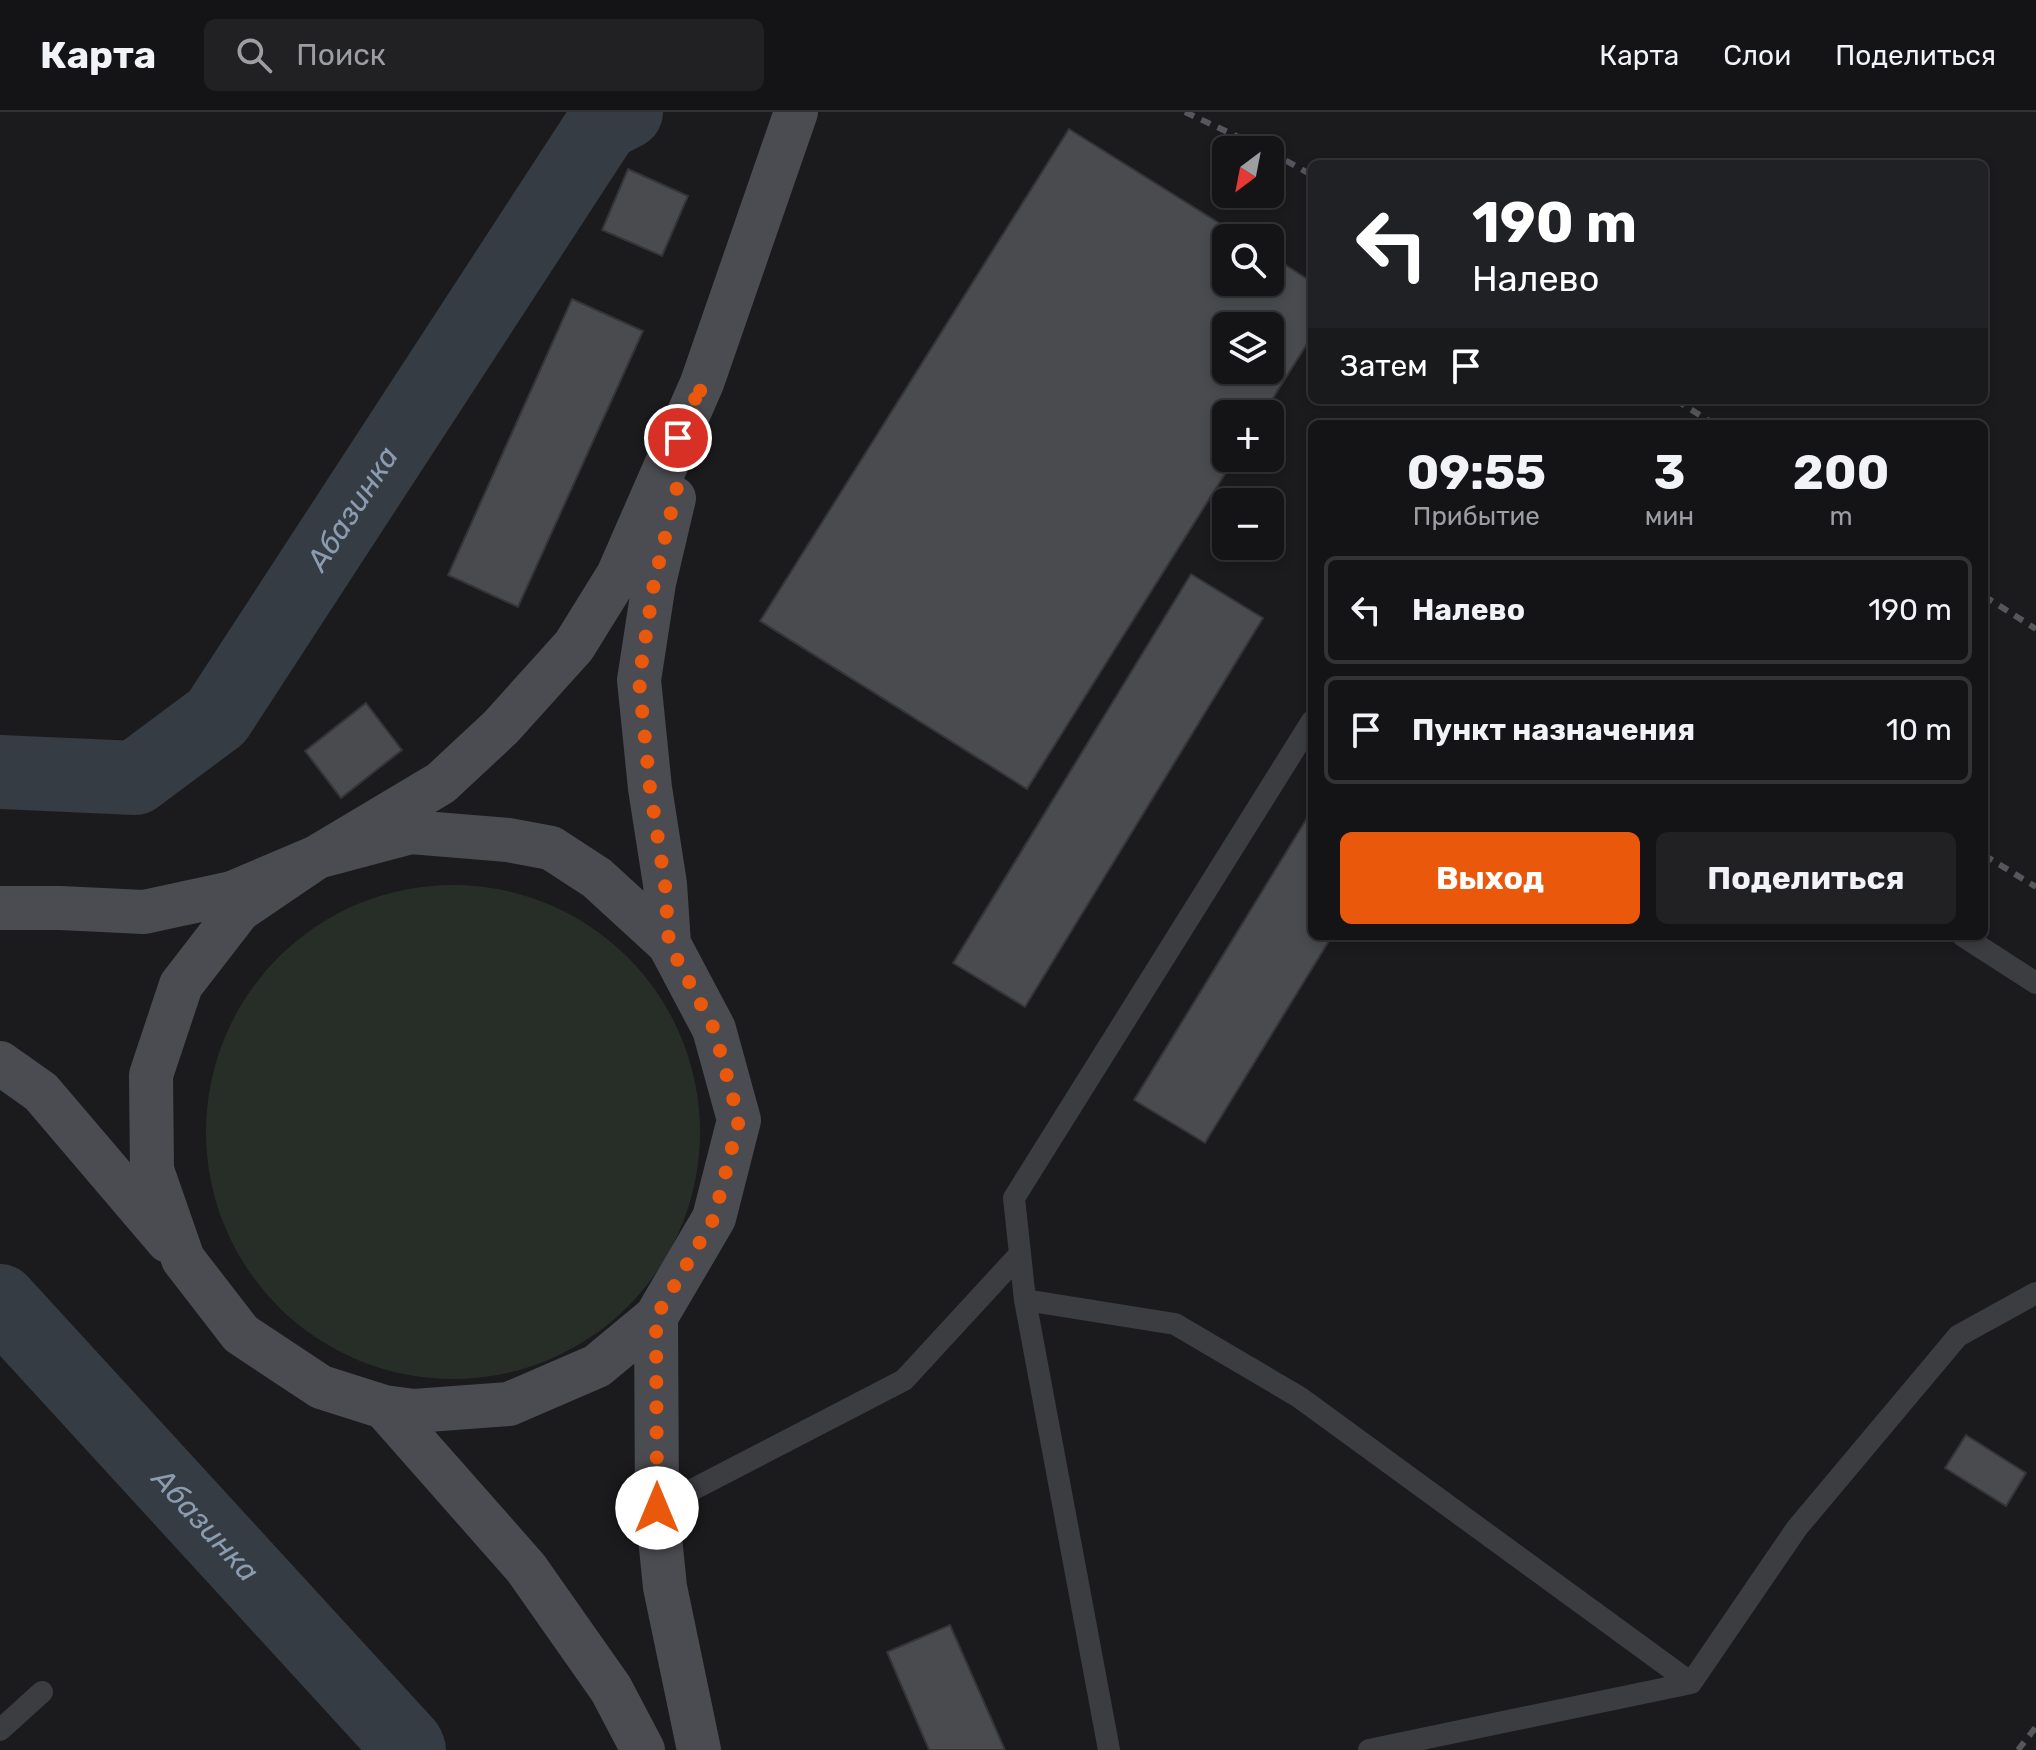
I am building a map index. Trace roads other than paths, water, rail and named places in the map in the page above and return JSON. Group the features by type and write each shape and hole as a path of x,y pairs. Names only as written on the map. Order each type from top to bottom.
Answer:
{"main road":[{"path":"183,1259 152,1170 151,1075 181,985 239,910 317,857 441,783 501,727 574,646 618,575 702,383 796,112"},
{"path":"669,944 665,884 650,788 639,680 654,583 702,383"},
{"path":"0,908 144,912 232,893 317,857 411,832 508,840 551,848 597,878 669,944 714,1029 739,1120 714,1218 656,1317 597,1366 509,1404 414,1411 384,1407 321,1387 241,1334 183,1259 41,1092 0,1063"},
{"path":"656,1317 657,1508 665,1587 699,1750"},
{"path":"384,1407 526,1568 611,1689 643,1750"}],"lane":[{"path":"1109,1750 1025,1300 1014,1198 1308,727"},
{"path":"1969,940 2036,983"},
{"path":"657,1508 904,1380 1020,1254"},
{"path":"1369,1750 1691,1683 1797,1528 1958,1336 2036,1293"},
{"path":"1025,1300 1175,1324 1299,1397 1691,1683"},
{"path":"0,1730 42,1692"}],"waterway":[{"name":"Абазинка","path":"0,772 135,778 217,717 603,124 626,112"},
{"name":"Абазинка","path":"0,1301 409,1750"}],"railway":[{"path":"1185,112 1236,136"},
{"path":"1284,160 1308,173"},
{"path":"1682,404 1708,420"},
{"path":"1988,599 2036,629"},
{"path":"1988,857 2036,887"},
{"path":"2018,1750 2036,1727"}]}
